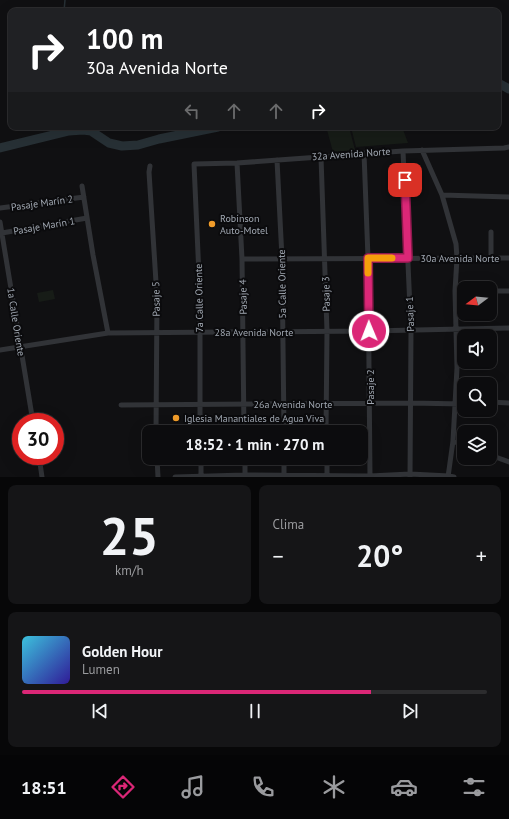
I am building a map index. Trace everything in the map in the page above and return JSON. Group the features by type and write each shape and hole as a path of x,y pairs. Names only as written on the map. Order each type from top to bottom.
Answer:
{"street":[{"name":"32a Avenida Norte","path":"194,164 238,163 364,153 509,147"},
{"path":"175,477 450,477 456,404 457,368 455,291 457,258 454,237 442,195 422,150"},
{"name":"Pasaje 1","path":"403,151 411,331 410,476"},
{"name":"Pasaje 2","path":"364,153 368,258 370,476"},
{"name":"Pasaje 3","path":"321,156 327,331 326,425"},
{"name":"5a Calle Oriente","path":"277,160 282,258 284,425"},
{"name":"Pasaje 4","path":"238,163 244,333 244,425"},
{"name":"7a Calle Oriente","path":"194,164 200,298 200,425"},
{"name":"Pasaje 5","path":"150,166 149,172 157,298 156,425"},
{"path":"82,186 108,333"},
{"path":"442,195 509,196"},
{"name":"Pasaje Marín 2","path":"0,208 84,197"},
{"name":"Pasaje Marín 1","path":"2,233 87,218"},
{"name":"1a Calle Oriente","path":"0,222 31,413"},
{"path":"491,232 491,258"},
{"name":"30a Avenida Norte","path":"242,259 509,258"},
{"path":"497,291 509,291"},
{"name":"28a Avenida Norte","path":"0,350 108,333 411,331 509,328"},
{"path":"497,402 509,402"},
{"name":"26a Avenida Norte","path":"121,405 283,403 456,404"},
{"path":"453,441 457,442"},
{"path":"497,458 509,462"},
{"path":"40,465 42,477"},
{"path":"157,465 158,477"},
{"path":"201,465 201,477"},
{"path":"245,465 245,476"},
{"path":"284,465 284,476"},
{"path":"327,465 327,476"}],"shaded area":[{"path":"327,130 350,130 355,150 333,152"},
{"path":"352,130 403,130 408,143 356,147"},
{"path":"53,290 55,299 39,302 37,293"}],"waterway":[{"path":"64,8 65,0"},
{"path":"501,85 509,89"},
{"path":"0,148 69,131 83,130"},
{"path":"83,130 91,131 109,143 122,146 138,145 203,130"}],"slow traffic":[{"path":"368,273 368,258 392,258"}],"place":[{"name":"Robinson Auto-Motel","path":"212,224"},
{"name":"Iglesia Manantiales de Agua Viva","path":"176,418"}],"route":[{"path":"369,331 368,258 408,258 405,180"}]}
